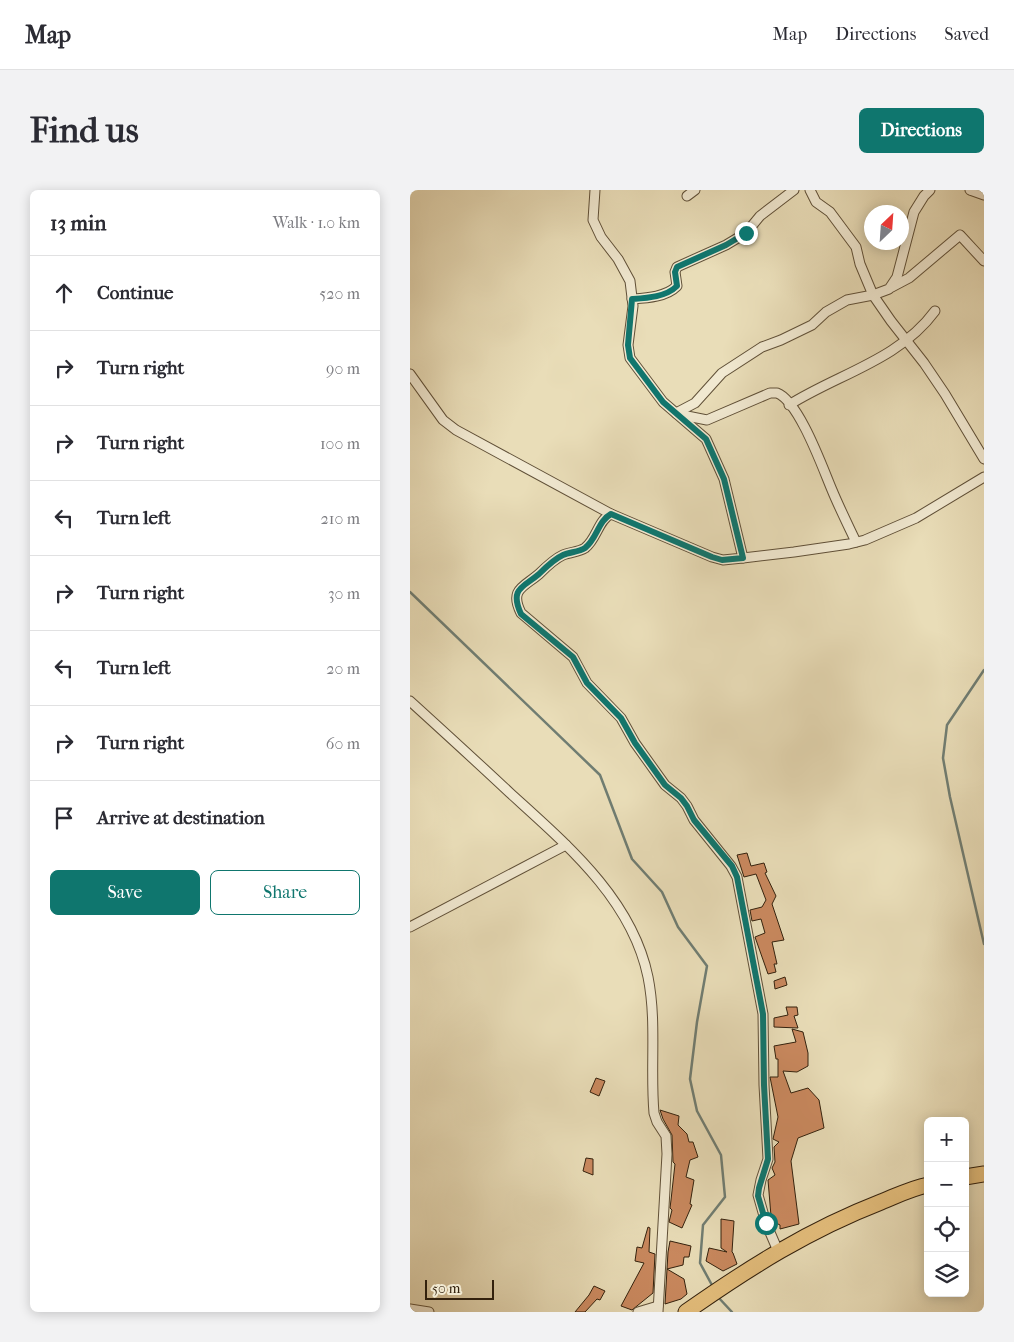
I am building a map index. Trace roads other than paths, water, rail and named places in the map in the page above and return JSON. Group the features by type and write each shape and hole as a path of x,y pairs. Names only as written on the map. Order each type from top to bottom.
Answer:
{"highway":[{"path":"969,1176 984,1174"},
{"path":"686,1312 778,1251 842,1217 924,1186"}],"street":[{"path":"595,190 593,220 630,281 632,299 628,345 630,358 663,402 706,439 724,479 743,558"},
{"path":"688,196 695,190"},
{"path":"632,299 672,291 677,286 675,272 677,267 726,245 746,233 760,216 794,190"},
{"path":"810,190 816,202 830,212 856,247 860,264 873,295 945,394 984,459"},
{"path":"889,289 897,277 903,259 914,212 930,190"},
{"path":"970,190 984,195"},
{"path":"676,414 695,403 722,373 762,347 812,325 826,312 846,300 873,295 909,278 960,234 984,261"},
{"path":"789,405 807,393 864,367 906,341 919,330 935,311"},
{"path":"410,374 443,420 456,430 611,514 722,560 786,554 856,542 882,534 916,518 984,477"},
{"path":"676,414 707,420 770,393 778,393 799,418 814,445 856,542"},
{"path":"611,514 603,520 586,548 562,555 523,585 517,597 517,606 521,614 573,657 587,683 621,718 635,743 665,785 681,798 694,820 732,866 737,877 763,1014 768,1159 758,1196 766,1223 778,1251"},
{"path":"410,700 566,844 610,894 635,938 648,977 653,1032 654,1113 657,1122 666,1136 667,1154 658,1309 638,1312"},
{"path":"410,928 566,844"},
{"path":"410,1309 429,1312"}],"waterway":[{"path":"410,592 600,775 632,859 662,892 678,927 707,966 697,1022 690,1079 697,1111 721,1155 725,1197 703,1225 700,1263 713,1287"},
{"path":"984,670 947,725 943,758 950,797 984,944"},
{"path":"718,1297 732,1312"}]}
